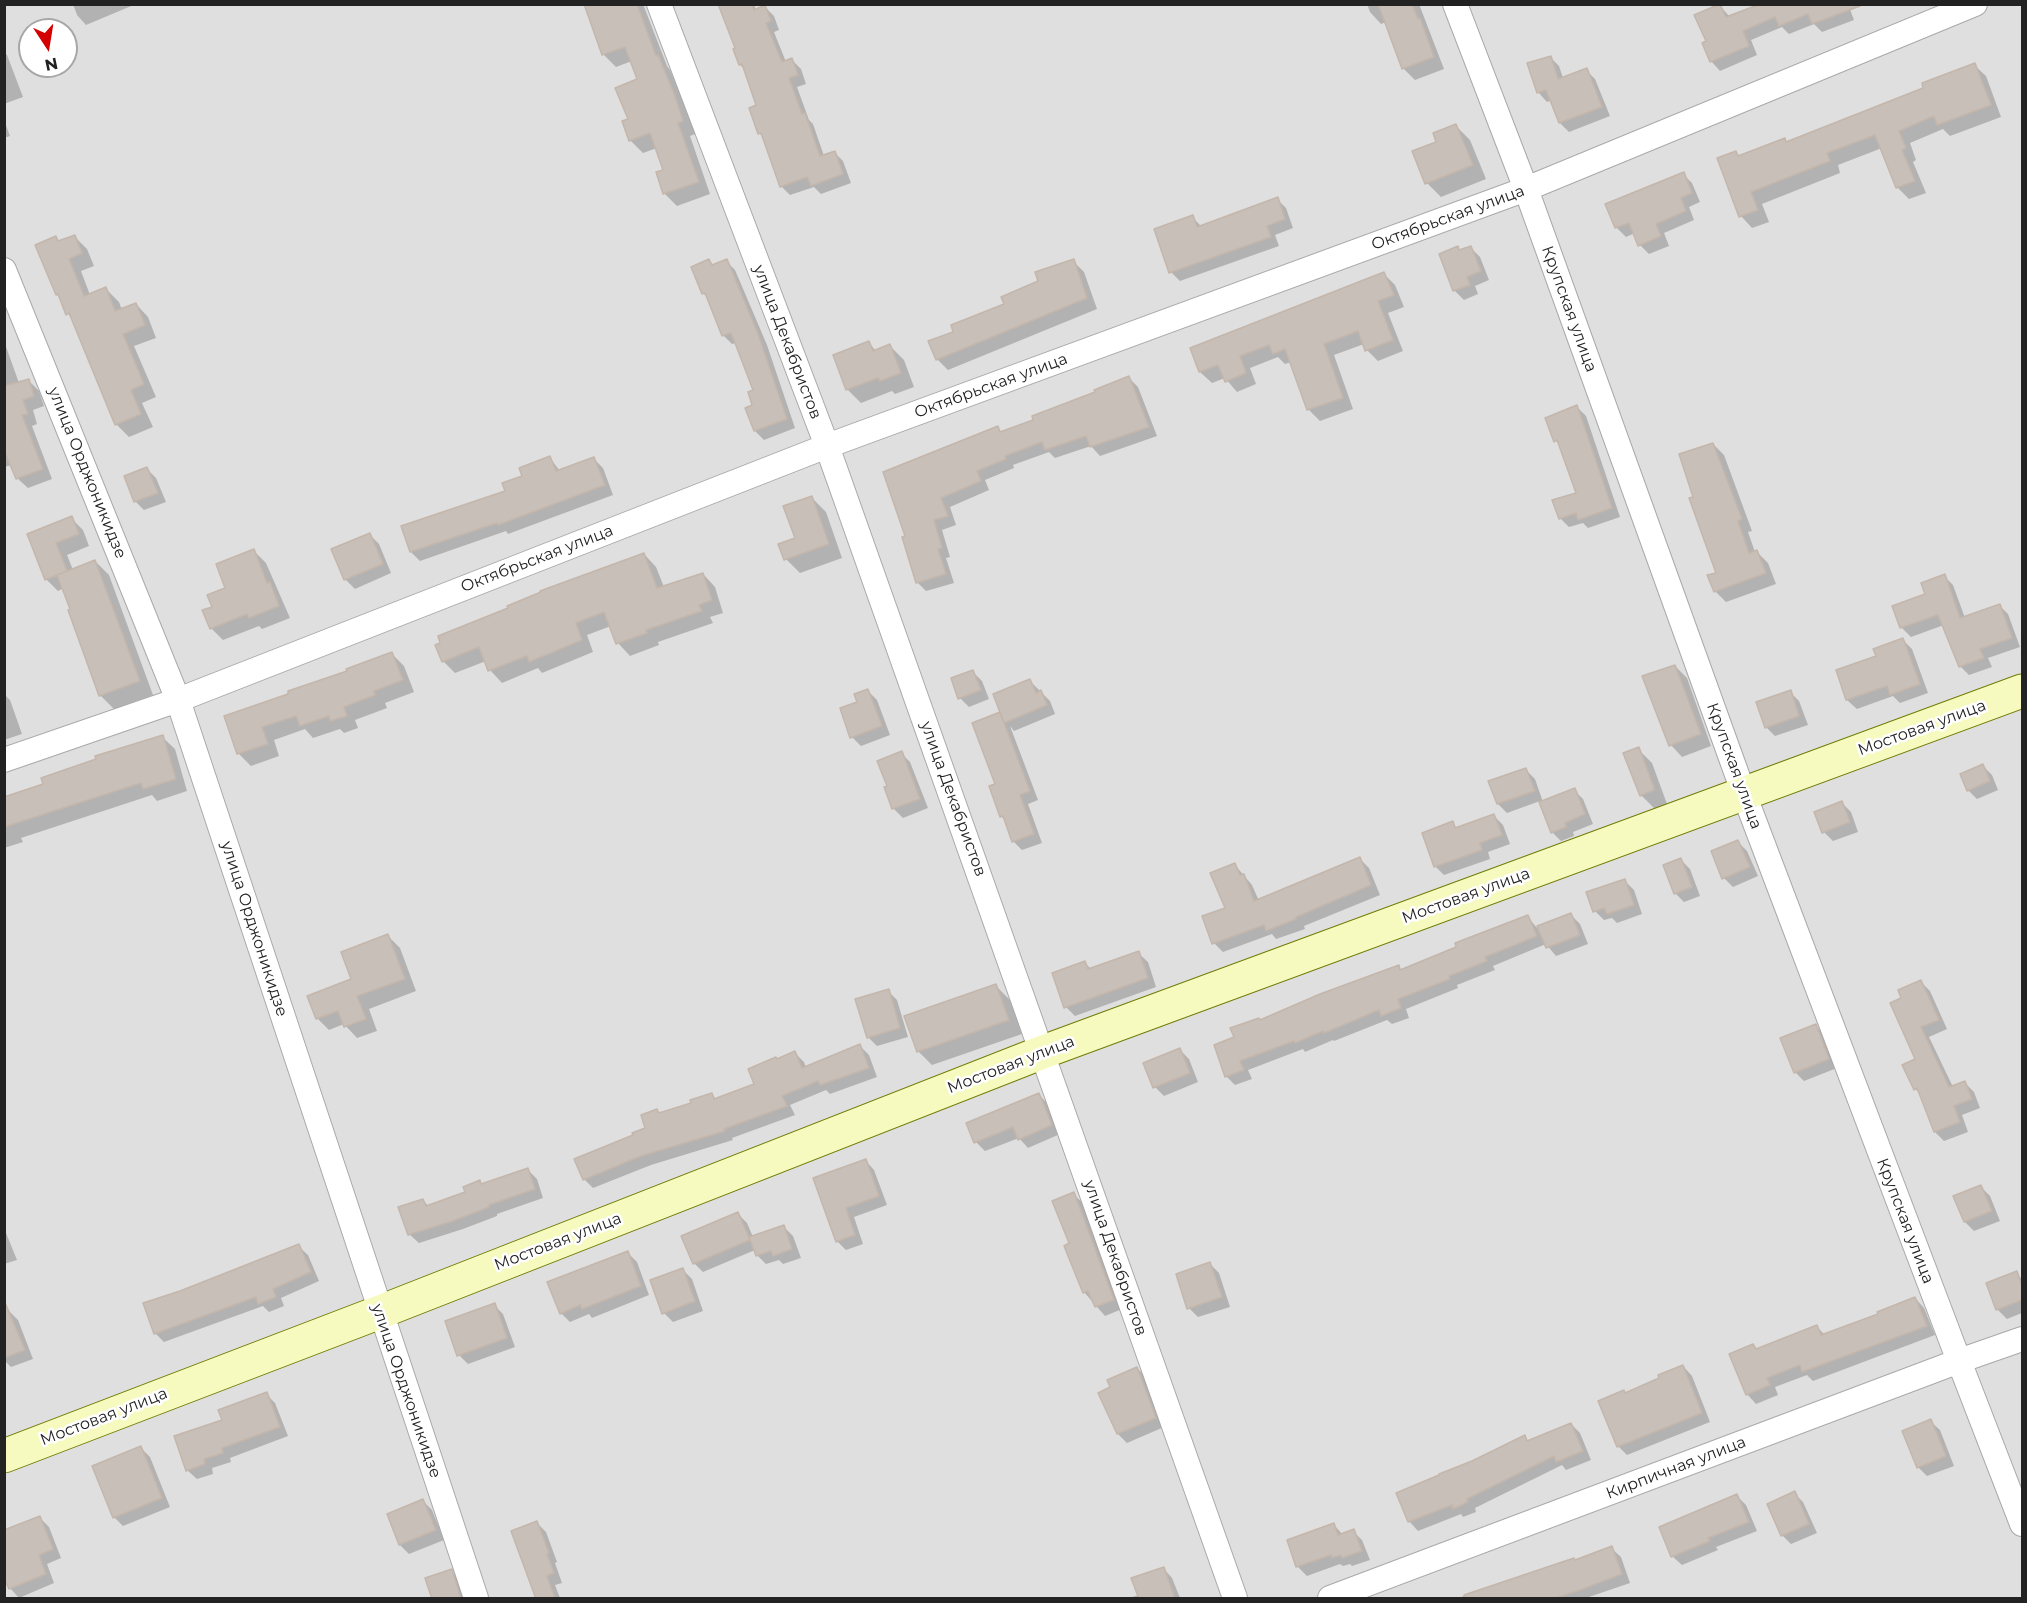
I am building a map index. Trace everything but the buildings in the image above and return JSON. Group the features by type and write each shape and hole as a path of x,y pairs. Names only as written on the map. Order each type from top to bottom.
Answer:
{"street":[{"name":"улица Декабристов","path":"659,4 827,446 1235,1599"},
{"name":"Крупская улица","path":"1455,4 1526,189 1744,794 2022,1524"},
{"name":"Октябрьская улица","path":"4,760 178,700 827,446 1526,189 1975,4"},
{"name":"улица Орджоникидзе","path":"4,270 178,700 477,1599"},
{"name":"Мостовая улица","path":"4,1456 380,1312 1042,1052 2022,691"},
{"name":"Кирпичная улица","path":"1330,1599 2022,1339"}],"shaded area":[{"path":"5,5 2022,5 2022,1598 5,1598"}]}
